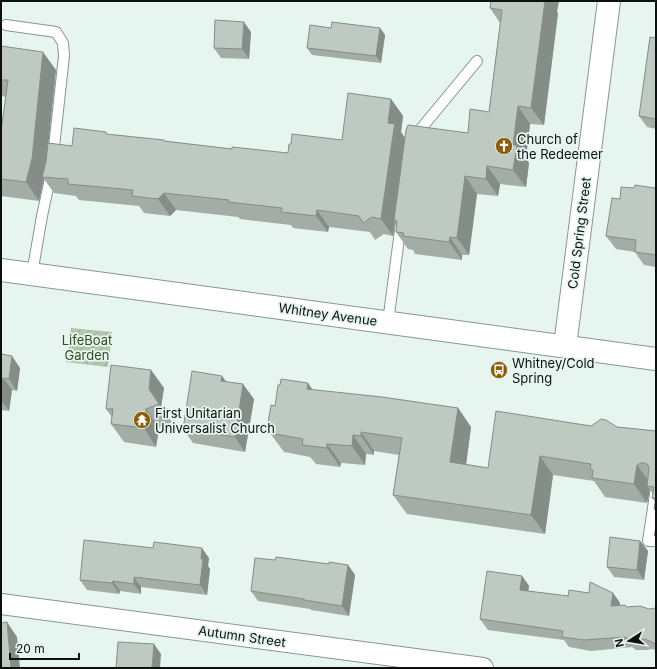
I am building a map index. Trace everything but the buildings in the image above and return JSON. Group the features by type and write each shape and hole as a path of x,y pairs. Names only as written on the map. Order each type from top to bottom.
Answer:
{"main road":[{"name":"Cold Spring Street","path":"565,346 609,1"},
{"name":"Whitney Avenue","path":"1,270 656,359"}],"street":[{"name":"Autumn Street","path":"1,604 483,668"}],"lane":[{"path":"6,25 56,32 63,43 64,56 51,178 42,216 32,274"},
{"path":"412,146 419,131 477,61"},
{"path":"388,322 402,216"},
{"path":"656,488 648,541 656,541"}],"green space":[{"name":"LifeBoat Garden","path":"71,328 112,332 108,367 66,362"}],"place":[{"name":"Church of the Redeemer","path":"504,146"},
{"name":"Whitney/Cold Spring","path":"499,370"},
{"name":"First Unitarian Universalist Church","path":"142,420"}]}
